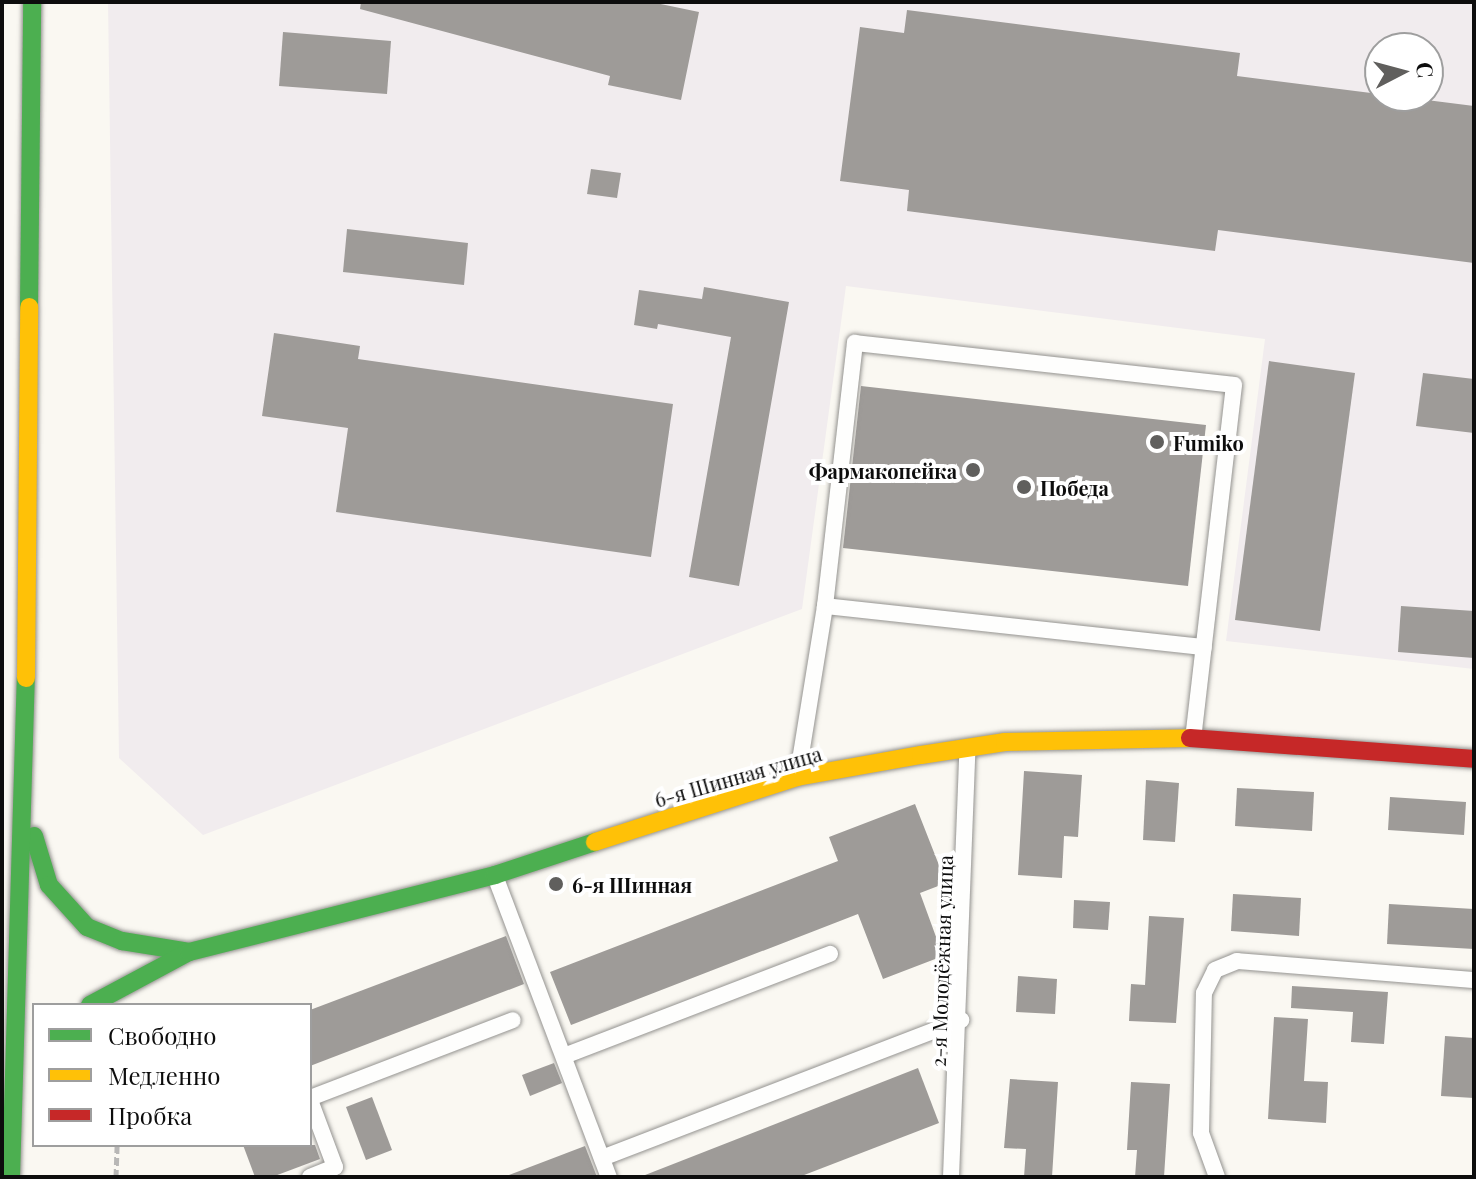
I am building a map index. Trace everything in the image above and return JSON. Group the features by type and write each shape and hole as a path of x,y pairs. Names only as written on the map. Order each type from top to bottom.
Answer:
{"main road":[{"path":"11,1177 10,1115 25,810 22,337 32,2"},
{"name":"6-я Шинная улица","path":"94,1003 189,952 495,875 797,777 968,747 1078,738 1193,738 1474,759"},
{"path":"25,810 49,885 87,927 122,941 189,952"},
{"path":"10,1115 32,1072"}],"lane":[{"path":"797,777 825,606 855,343 1234,385 1193,738"},
{"path":"825,606 1204,647"},
{"name":"2-я Молодёжная улица","path":"951,1177 961,1020 968,747"},
{"path":"495,875 609,1177"},
{"path":"564,1056 830,954"},
{"path":"1217,1177 1201,1133 1204,993 1215,970 1237,961 1474,980"},
{"path":"312,1098 513,1020"},
{"path":"602,1158 961,1020"},
{"path":"310,1177 335,1167 312,1104"}],"path":[{"path":"116,1177 117,1147"}],"shaded area":[{"path":"108,2 1474,2 1474,669 1226,641 1265,339 846,286 802,609 203,835 119,758"}],"building":[{"path":"361,2 651,2 699,12 681,100 608,85 610,76 360,9"},
{"path":"907,10 1240,53 1237,76 1364,92 1364,112 1444,112 1444,102 1474,106 1474,263 1218,230 1215,251 907,211 909,190 840,181 860,27 904,33"},
{"path":"283,32 391,41 387,94 279,86"},
{"path":"591,169 621,173 617,198 587,194"},
{"path":"347,229 468,243 464,285 343,272"},
{"path":"704,287 789,302 739,586 689,577 731,337 658,324 657,329 634,325 639,290 702,299"},
{"path":"274,333 360,346 358,359 673,404 651,557 336,512 348,428 262,416"},
{"path":"1269,361 1355,373 1320,631 1235,620"},
{"path":"1423,373 1474,379 1474,433 1416,426"},
{"name":"Победа","path":"861,386 1206,425 1188,586 843,548"},
{"path":"1401,606 1474,611 1474,658 1398,652"},
{"path":"1024,771 1082,775 1078,837 1064,836 1062,878 1018,875"},
{"path":"1146,780 1179,783 1175,842 1143,840"},
{"path":"1237,788 1314,792 1312,831 1235,826"},
{"path":"1390,797 1466,802 1464,835 1388,830"},
{"path":"915,804 946,883 920,893 943,956 883,979 858,914 571,1025 550,972 838,861 829,837"},
{"path":"1233,894 1301,898 1299,936 1231,931"},
{"path":"1074,900 1110,902 1108,930 1073,928"},
{"path":"1389,904 1474,909 1474,949 1387,944"},
{"path":"1149,916 1184,918 1176,1023 1129,1021 1131,984 1145,985"},
{"path":"506,936 524,984 312,1065 312,1009"},
{"path":"1018,976 1057,979 1055,1014 1016,1012"},
{"path":"1292,986 1388,992 1384,1044 1351,1042 1353,1012 1291,1008"},
{"path":"1274,1017 1308,1019 1304,1081 1328,1082 1326,1123 1268,1119"},
{"path":"1445,1036 1474,1038 1474,1098 1441,1096"},
{"path":"554,1063 562,1083 530,1096 522,1075"},
{"path":"918,1068 939,1123 799,1177 640,1177"},
{"path":"1010,1079 1058,1082 1052,1177 1024,1177 1026,1149 1004,1148"},
{"path":"1131,1082 1170,1084 1164,1177 1135,1177 1137,1150 1127,1150"},
{"path":"372,1097 392,1150 366,1160 346,1107"},
{"path":"315,1145 320,1159 272,1177 255,1177 244,1147"},
{"path":"585,1146 597,1177 509,1177 509,1175"}],"traffic: fast":[{"path":"29,307 32,2"},
{"path":"11,1177 26,678"},
{"path":"34,836 49,885 87,927 122,941 189,952"},
{"path":"94,1003 189,952 495,875 595,842"}],"traffic: slow":[{"path":"26,678 29,307"},
{"path":"595,842 797,777 921,755 1005,742 1190,738"}],"traffic: jam":[{"path":"1190,738 1474,759"}],"place":[{"name":"Fumiko","path":"1157,442"},
{"name":"Фармакопейка","path":"973,470"},
{"name":"Победа","path":"1024,487"},
{"name":"6-я Шинная","path":"556,884"}]}
